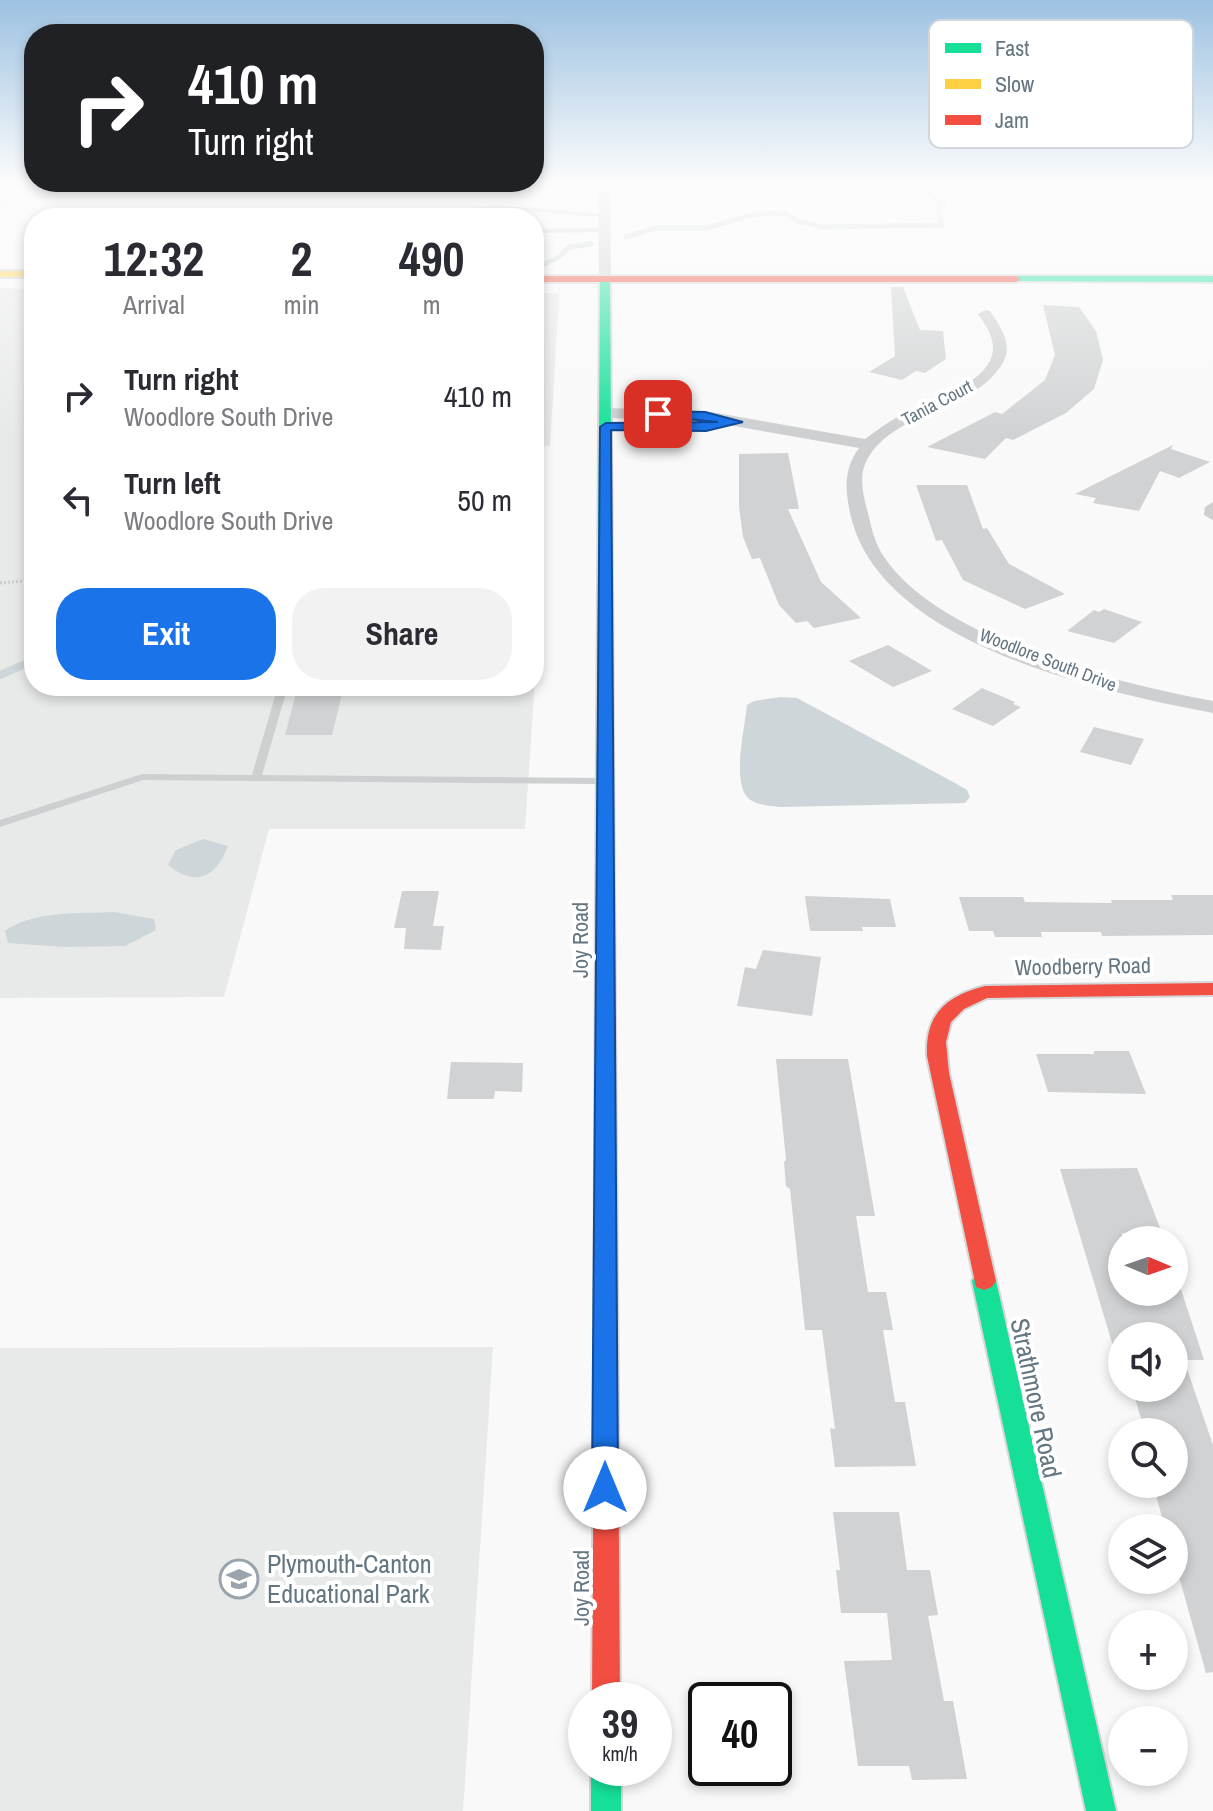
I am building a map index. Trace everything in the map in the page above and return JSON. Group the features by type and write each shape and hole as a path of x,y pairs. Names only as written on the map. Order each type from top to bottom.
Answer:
{"street":[{"name":"Joy Road","path":"605,266 603,781 606,1682"},
{"path":"0,274 24,274"},
{"path":"544,279 1213,279"},
{"name":"Tania Court","path":"870,445 898,424 954,396 990,372 1000,356 1000,346 999,336 985,314"},
{"path":"605,420 706,428 737,422 870,445"},
{"name":"Woodlore South Drive","path":"870,445 860,458 854,476 861,521 879,563 914,596 962,627 1049,665 1130,690 1213,707"},
{"path":"1213,507 1213,515"},
{"name":"Woodberry Road","path":"956,1003 985,992 1213,989"},
{"name":"Strathmore Road","path":"956,1003 938,1020 933,1037 942,1092 1101,1811"},
{"path":"606,1786 606,1811"}],"lane":[{"path":"256,778 280,696"},
{"path":"0,824 142,777 603,781"}],"path":[{"path":"0,583 24,581"}],"shaded area":[{"path":"560,284 550,446 544,446 544,293 558,293"},
{"path":"0,288 24,289 24,696 534,696 525,829 269,829 224,997 0,998"},
{"path":"780,697 797,698 955,783 967,790 970,797 965,803 780,807 752,801 744,792 740,768 747,705"},
{"path":"203,839 228,846 211,872 204,876 188,876 168,865 176,850"},
{"path":"114,912 154,919 156,930 125,946 65,947 8,943 5,931 43,916"},
{"name":"Plymouth-Canton Educational Park","path":"493,1347 463,1811 0,1811 0,1348"}],"building":[{"path":"891,287 903,287 920,330 943,331 946,359 925,373 916,371 902,380 869,372 895,356"},
{"path":"1043,305 1079,307 1096,331 1103,360 1094,389 1066,413 1013,440 1006,438 985,459 927,447 995,412 1002,414 1045,380 1055,355"},
{"path":"1173,445 1171,449 1210,462 1179,478 1160,471 1139,511 1093,503 1096,498 1075,494"},
{"path":"788,453 799,509 788,509 821,582 861,618 814,628 807,621 796,623 779,605 760,558 752,559 743,537 739,506 739,454"},
{"path":"916,485 967,485 983,529 987,528 1009,564 1065,594 1025,609 963,580 942,540 936,541"},
{"path":"1104,609 1142,622 1114,643 1067,631 1094,610 1099,612"},
{"path":"888,645 932,671 893,687 849,661"},
{"path":"982,688 1021,707 993,726 952,709"},
{"path":"295,696 342,696 332,735 285,735"},
{"path":"1094,727 1144,739 1131,765 1080,752"},
{"path":"402,891 439,891 433,926 444,926 441,950 404,949 406,928 394,928"},
{"path":"1171,895 1213,895 1213,935 1102,936 1101,932 1041,932 1042,937 995,937 993,931 969,931 959,897 1023,897 1025,902 1112,903 1111,900 1173,900"},
{"path":"805,896 890,899 896,927 862,927 863,931 810,931"},
{"path":"763,950 821,957 812,1016 737,1006 745,967 756,969"},
{"path":"1094,1051 1129,1051 1146,1094 1048,1092 1036,1054 1094,1054"},
{"path":"776,1059 848,1059 875,1216 856,1216 868,1292 886,1292 893,1330 883,1330 895,1402 905,1402 916,1466 835,1467 830,1428 835,1429 822,1330 805,1330 790,1189 786,1186"},
{"path":"451,1062 523,1063 522,1092 495,1091 494,1099 447,1099"},
{"path":"1137,1168 1159,1226 1108,1226 1108,1306 1186,1306 1204,1360 1188,1360 1188,1322 1108,1322 1108,1330 1060,1169"},
{"path":"1188,1372 1213,1445 1213,1672 1206,1673 1184,1594 1188,1594 1188,1514 1161,1514 1157,1498 1188,1498 1188,1418 1141,1418 1136,1402 1188,1402"},
{"path":"833,1512 899,1512 907,1570 930,1570 938,1615 928,1616 944,1701 953,1701 967,1779 912,1780 909,1766 858,1766 844,1661 892,1660 887,1613 841,1613"}],"waterway":[{"path":"0,675 24,664"}],"traffic: fast":[{"path":"605,279 605,898"},
{"path":"1016,279 1213,279"},
{"path":"984,1281 1101,1811"},
{"path":"606,1786 606,1811"}],"traffic: slow":[{"path":"0,274 24,274"},
{"path":"605,898 606,1401"}],"traffic: jam":[{"path":"544,279 1016,279"},
{"path":"984,1281 939,1073 936,1042 941,1020 957,1005 985,992 1213,989"},
{"path":"606,1401 606,1682"}],"place":[{"name":"Plymouth-Canton Educational Park","path":"239,1579"}],"route":[{"path":"605,1488 603,781 606,427 706,428 737,422 705,416 658,414"}]}
